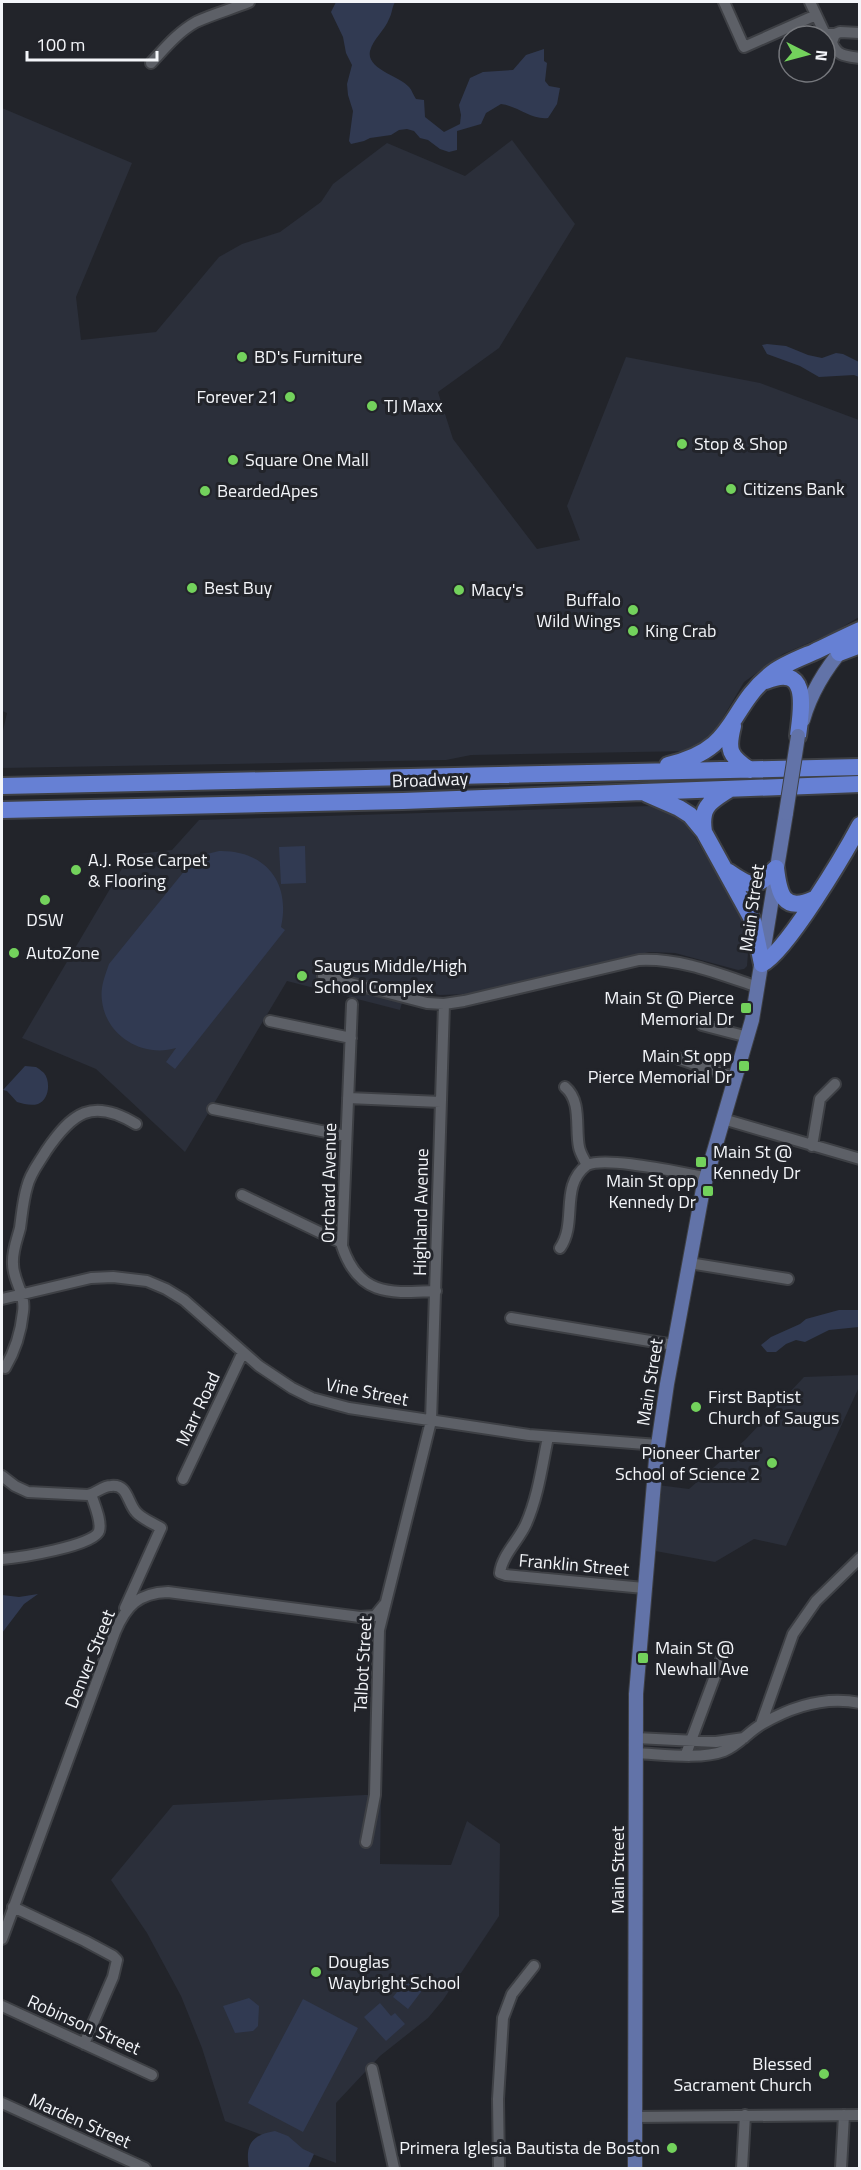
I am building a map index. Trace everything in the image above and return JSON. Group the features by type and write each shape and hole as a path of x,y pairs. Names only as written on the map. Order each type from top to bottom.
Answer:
{"highway":[{"path":"632,773 686,761 699,755 719,741 734,723 750,696 777,669 860,632"},
{"path":"839,653 860,645"},
{"path":"763,683 781,676 798,685 802,698 798,736"},
{"path":"734,723 729,742 731,752 735,759 750,770"},
{"name":"Broadway","path":"2,786 858,766"},
{"name":"Broadway","path":"2,810 403,801 732,788 856,787"},
{"path":"704,832 702,819 707,805 732,788"},
{"path":"640,791 690,815 704,832 727,870 753,921 762,964 775,955 784,944 860,825"},
{"path":"727,870 742,883 751,884 760,882 776,868"},
{"path":"776,868 779,891 785,900 798,904 814,899"}],"main road":[{"name":"Main Street","path":"635,2169 638,1663 658,1445 674,1345 706,1177 748,1037 758,987 798,736 813,694 829,665 860,632"}],"street":[{"path":"151,63 177,36 195,23 249,2"},
{"path":"724,2 744,47 816,15"},
{"path":"810,2 820,24"},
{"path":"837,33 860,33"},
{"path":"837,52 860,58"},
{"path":"323,976 427,1003 444,1004 480,998 639,960 657,959 693,966 758,987"},
{"name":"Orchard Avenue","path":"352,1004 342,1243 345,1255 356,1274 374,1287 394,1293 436,1291"},
{"name":"Highland Avenue","path":"431,1421 444,1004"},
{"path":"270,1021 351,1038"},
{"path":"702,1025 748,1037"},
{"path":"674,1057 736,1078"},
{"path":"812,1146 820,1101 835,1084"},
{"path":"565,1087 571,1094 576,1108 578,1145 587,1165"},
{"path":"348,1098 441,1102"},
{"path":"213,1109 346,1136"},
{"path":"5,1368 14,1352 24,1310 23,1294 15,1282 13,1256 27,1186 33,1170 65,1125 84,1112 107,1112 119,1115 136,1124"},
{"path":"723,1119 860,1159"},
{"path":"560,1248 568,1233 572,1185 579,1172 587,1165 597,1161 613,1162 706,1177"},
{"path":"242,1195 342,1243"},
{"path":"689,1263 789,1278"},
{"name":"Vine Street","path":"2,1299 91,1278 112,1277 147,1281 184,1300 279,1380 312,1398 349,1408 548,1437 658,1445"},
{"path":"511,1318 674,1345"},
{"name":"Marr Road","path":"183,1479 243,1352"},
{"name":"Talbot Street","path":"366,1842 375,1795 378,1638 384,1605 431,1421"},
{"name":"Franklin Street","path":"548,1437 537,1489 526,1524 502,1564 500,1573 644,1588"},
{"path":"2,1476 28,1492 91,1494 108,1486 120,1486 124,1489 135,1512 161,1528 121,1619"},
{"path":"2,1559 32,1555 96,1536 100,1529 91,1494"},
{"path":"761,1724 774,1692 786,1651 800,1623 816,1601 860,1558"},
{"name":"Denver Street","path":"2,1939 121,1619 136,1600 160,1592 192,1594 360,1617 375,1616 384,1605"},
{"path":"686,1754 724,1652"},
{"path":"774,1692 782,1714"},
{"path":"636,1753 718,1753 732,1747 761,1724 782,1714 822,1701 860,1702"},
{"path":"636,1738 716,1742 744,1738"},
{"path":"14,1906 85,1941 117,1960 113,1977 84,2044"},
{"path":"499,2169 498,2099 502,2018 512,1994 534,1966"},
{"name":"Robinson Street","path":"2,2006 152,2075"},
{"path":"372,2069 394,2169"},
{"name":"Marden Street","path":"2,2103 145,2169"},
{"path":"742,2169 745,2115"},
{"path":"841,2169 844,2115"},
{"path":"636,2117 860,2115"}],"shaded area":[{"path":"336,2 395,2 387,23 370,51 370,57 378,67 405,83 416,99 424,100 425,117 444,132 460,124 459,105 470,78 483,72 513,70 526,55 544,49 544,61 547,63 545,81 549,86 560,88 557,104 548,118 542,118 501,104 486,113 481,124 457,131 457,150 449,152 407,129 351,144 349,141 353,111 347,84 352,65 346,53 343,37 331,12"},
{"path":"2,108 132,163 76,297 81,340 156,332 219,257 242,244 280,232 321,202 333,184 387,143 465,176 512,140 575,224 499,348 438,392 453,439 537,549 580,540 567,506 626,357 760,383 859,420 859,617 834,632 783,654 744,682 715,731 692,751 471,755 446,760 2,768 2,735 7,713 2,711"},
{"path":"762,345 786,346 822,358 836,353 843,354 859,362 859,377 854,375 819,377 800,366 767,354"},
{"name":"Saugus Middle/High School Complex","path":"650,806 670,813 683,821 690,829 742,917 749,941 747,966 744,969 738,970 675,953 649,952 469,994 440,995 406,988 400,1010 287,981 185,1152 96,1069 22,1038 130,855 172,850 199,820"},
{"path":"305,846 306,883 281,884 279,847"},
{"path":"219,851 250,856 271,872 282,896 281,927 285,930 175,1069 166,1062 176,1048 151,1050 139,1047 118,1034 105,1013 102,986 109,964 190,864 207,854"},
{"path":"25,1066 36,1067 46,1077 47,1095 38,1104 17,1102 7,1091 3,1090"},
{"path":"839,1310 859,1310 859,1327 829,1330 805,1342 796,1340 786,1344 776,1352 767,1352 761,1345 771,1337 806,1319"},
{"name":"Pioneer Charter School of Science 2","path":"859,1375 859,1387 786,1546 754,1539 715,1562 650,1550 658,1485 689,1489 745,1440 804,1377"},
{"path":"38,1594 24,1604 2,1633 2,1595 19,1597"},
{"name":"Douglas Waybright School","path":"381,1795 380,1864 451,1865 467,1821 500,1844 499,1916 443,2000 428,2018 380,2056 336,2103 336,2163 225,2121 202,2048 181,1996 147,1933 111,1880 173,1805"},
{"path":"412,1973 427,1984 408,2009 393,1997"},
{"path":"249,1998 259,2006 258,2026 253,2031 235,2033 223,2006"},
{"path":"303,1999 358,2028 303,2132 248,2103"},
{"path":"380,2003 391,2016 395,2013 405,2024 386,2041 364,2017"},
{"path":"275,2131 288,2136 303,2149 314,2154 308,2168 249,2168 248,2153 252,2142 260,2135"}],"place":[{"name":"BD's Furniture","path":"242,357"},
{"name":"Forever 21","path":"290,397"},
{"name":"TJ Maxx","path":"372,406"},
{"name":"Stop & Shop","path":"682,444"},
{"name":"Square One Mall","path":"233,460"},
{"name":"Citizens Bank","path":"731,489"},
{"name":"BeardedApes","path":"205,491"},
{"name":"Best Buy","path":"192,588"},
{"name":"Macy's","path":"459,590"},
{"name":"Buffalo Wild Wings","path":"633,610"},
{"name":"King Crab","path":"633,631"},
{"name":"A.J. Rose Carpet & Flooring","path":"76,870"},
{"name":"DSW","path":"45,900"},
{"name":"AutoZone","path":"14,953"},
{"name":"Saugus Middle/High School Complex","path":"302,976"},
{"name":"Main St @ Pierce Memorial Dr","path":"746,1008"},
{"name":"Main St opp Pierce Memorial Dr","path":"744,1066"},
{"name":"Main St @ Kennedy Dr","path":"701,1162"},
{"name":"Main St opp Kennedy Dr","path":"708,1191"},
{"name":"First Baptist Church of Saugus","path":"696,1407"},
{"name":"Pioneer Charter School of Science 2","path":"772,1463"},
{"name":"Main St @ Newhall Ave","path":"643,1658"},
{"name":"Douglas Waybright School","path":"316,1972"},
{"name":"Blessed Sacrament Church","path":"824,2074"},
{"name":"Primera Iglesia Bautista de Boston","path":"672,2148"}]}
